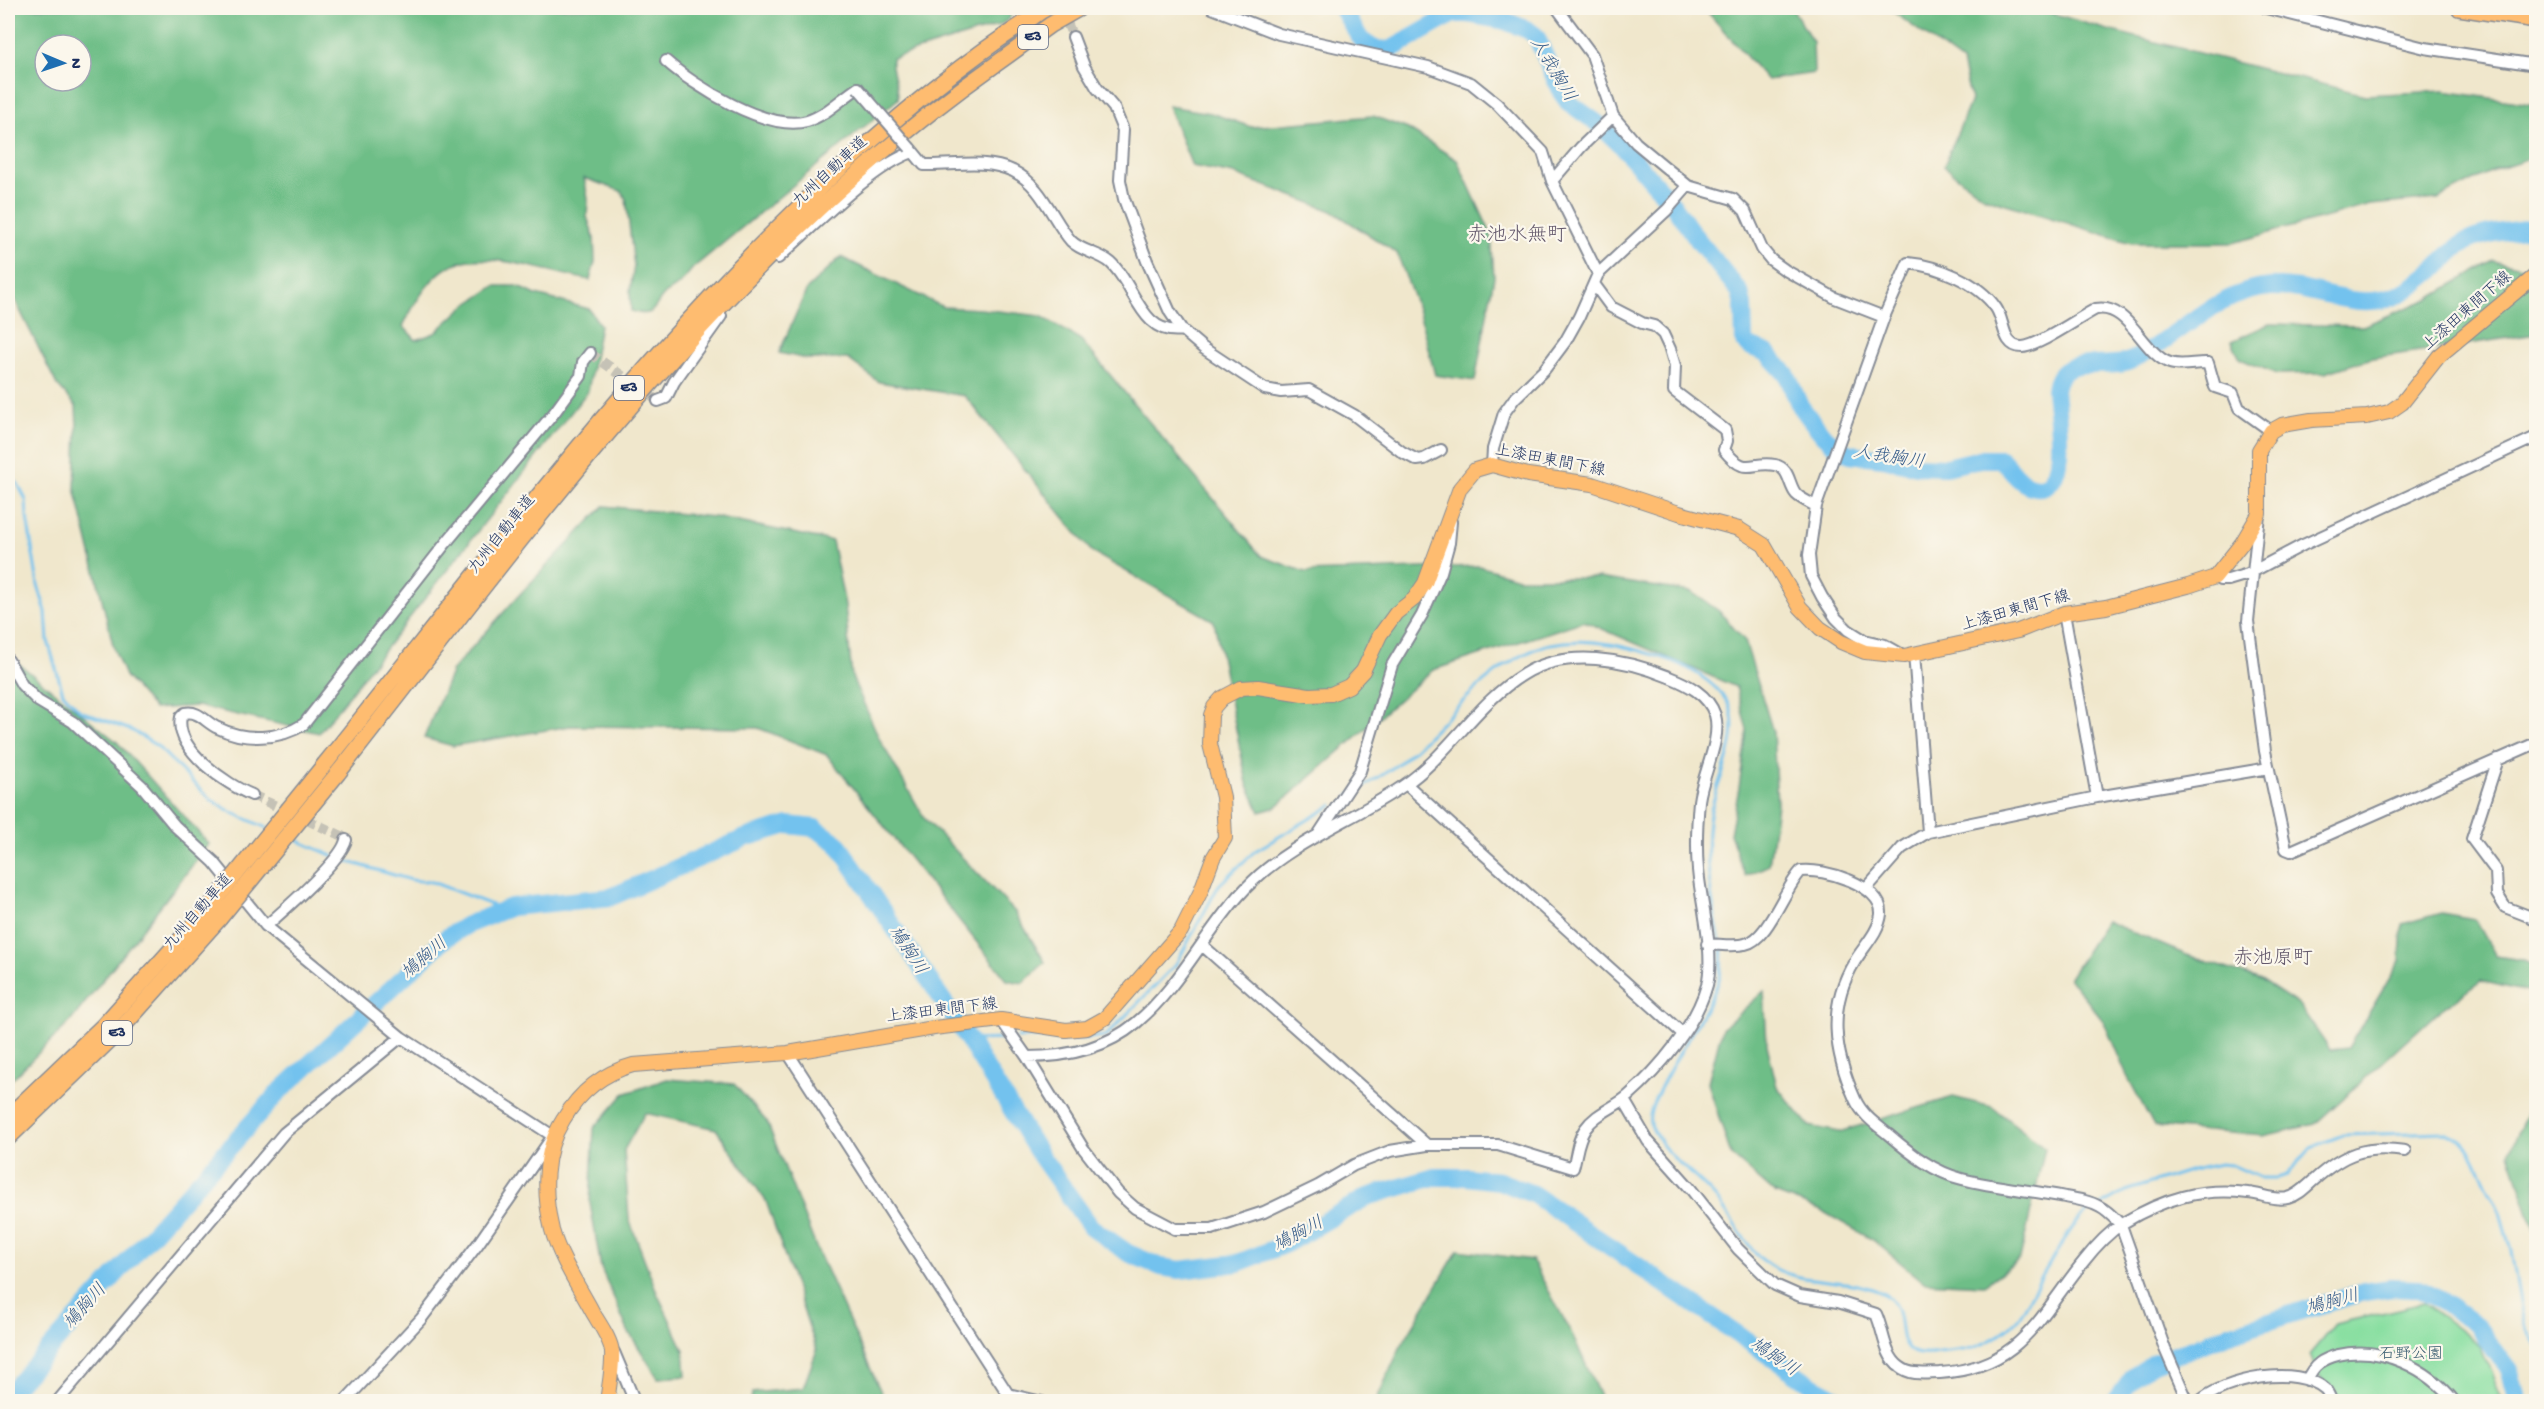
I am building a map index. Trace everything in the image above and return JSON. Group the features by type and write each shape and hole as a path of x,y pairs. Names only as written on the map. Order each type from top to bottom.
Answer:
{"highway":[{"name":"九州自動車道","path":"332,768 522,515 681,328 780,224 863,147 952,74 1048,8"},
{"name":"九州自動車道","path":"8,1138 118,1032 332,768 692,338 791,234 882,150 1050,25 1080,8"},
{"path":"2459,8 2536,20"},
{"name":"九州自動車道","path":"8,1117 104,1026 213,914"}],"main road":[{"name":"上漆田東間下線","path":"2271,431 2282,425 2311,420 2367,417 2388,411 2402,403 2439,356 2536,275"},
{"path":"2215,577 2242,543 2259,514 2259,450 2271,431"},
{"name":"上漆田東間下線","path":"613,1350 552,1231 546,1169 553,1136 583,1094 617,1069 666,1061 788,1053 934,1028 1001,1020 1066,1030 1087,1028 1105,1018 1181,931 1213,858 1225,838 1223,797 1210,744 1210,715 1214,707 1222,698 1241,688 1258,687 1309,695 1331,694 1349,686 1363,671 1380,635 1396,613 1414,599 1425,583 1446,533 1460,488 1475,470 1492,465 1528,475 1592,484 1679,513 1739,529 1764,545 1800,608 1820,628 1841,642 1865,652 1909,654 1949,648 2018,630 2064,613 2144,598 2215,577"},
{"path":"607,1401 613,1350"}],"street":[{"path":"1212,8 1279,34 1428,67 1471,83 1497,104 1543,152 1552,181 1611,307 1642,323 1654,326 1663,334 1675,366 1674,391 1725,430 1727,441 1724,450 1732,460 1748,467 1775,465 1786,471 1797,494 1816,506"},
{"path":"1557,8 1592,55 1613,116 1636,143 1688,186 1733,199 1745,211 1762,249 1771,260 1785,270 1835,298 1884,317"},
{"path":"2266,8 2425,48 2536,65"},
{"path":"1073,38 1084,66 1097,88 1114,108 1123,129 1120,180 1124,199 1146,261 1170,312 1182,330 1203,348 1265,389 1281,392 1309,390 1354,415 1402,452 1417,460 1441,450"},
{"path":"666,61 687,79 711,94 761,116 786,121 801,122 814,118 858,88 924,165 986,163 1013,171 1026,179 1072,241 1110,262 1150,320 1162,329 1182,330"},
{"path":"1552,181 1581,147 1613,116"},
{"path":"658,402 666,398 722,314 775,260 875,173 911,150"},
{"path":"1492,465 1493,449 1504,413 1514,399 1544,370 1565,342 1596,279 1667,210 1688,186"},
{"path":"1928,832 1909,654 1864,640 1848,630 1822,597 1811,576 1809,555 1816,506 1884,317 1908,263 1926,266 1979,290 1995,307 2007,338 2015,345 2028,345 2096,309 2107,308 2119,314 2166,361 2178,364 2208,363 2215,387 2232,393 2239,408 2271,431"},
{"path":"252,795 237,789 215,774 191,748 181,729 182,717 185,713 196,713 216,728 231,734 268,737 297,729 304,724 445,544 554,413 580,376 583,362 590,353"},
{"path":"2215,577 2228,580 2248,574 2255,568 2536,437"},
{"path":"1317,836 1360,771 1392,664 1422,615 1441,572 1449,543 1452,510"},
{"path":"2259,514 2248,621 2269,768 2286,849 2291,850 2536,743"},
{"path":"2064,613 2097,797"},
{"path":"8,660 22,685 38,701 73,722 142,786 175,826 214,862 266,927 401,1036 553,1136 478,1244 422,1319 344,1401"},
{"path":"1001,1020 1027,1057 1083,1148 1118,1193 1135,1208 1175,1229 1212,1229 1264,1212 1318,1186 1354,1165 1390,1151 1426,1145 1498,1145 1573,1168 1578,1142 1586,1127 1598,1115 1624,1100 1666,1059 1683,1034 1708,982 1707,944 1697,843 1699,799 1706,768 1715,744 1716,718 1702,695 1687,684 1615,660 1548,663 1526,673 1502,690 1439,755 1406,784 1317,836 1256,877 1239,894 1156,1003 1137,1022 1118,1036 1095,1047 1053,1057 1027,1057"},
{"path":"2498,759 2472,838 2496,871 2498,894 2505,907 2536,919"},
{"path":"1866,889 1902,848 1928,832 2097,797 2269,768"},
{"path":"1406,784 1683,1034"},
{"path":"266,927 330,863 346,840"},
{"path":"1707,944 1737,945 1756,940 1764,931 1790,883 1801,871 1812,870 1854,883 1877,898 1881,911 1879,925 1842,984 1837,1023 1838,1053 1856,1101 1865,1115 1909,1152 1936,1169 1961,1179 2086,1201 2108,1212 2121,1225 2165,1349 2188,1401"},
{"path":"1202,945 1426,1145"},
{"path":"57,1401 284,1133 401,1036"},
{"path":"788,1053 1008,1394 1042,1401"},
{"path":"1624,1100 1648,1141 1690,1188 1738,1249 1775,1285 1800,1296 1838,1302 1876,1314 1889,1354 1899,1367 1909,1372 1958,1371 1999,1356 2018,1345 2097,1245 2121,1225 2153,1206 2188,1194 2210,1191 2287,1198 2304,1190 2346,1157 2374,1148 2405,1151"},
{"path":"613,1350 635,1401"},
{"path":"2307,1380 2312,1369 2324,1359 2355,1352 2370,1352 2399,1360 2430,1378 2455,1401"},
{"path":"2199,1401 2228,1385 2260,1377 2307,1380 2325,1389 2332,1401"}],"green space":[{"path":"8,8 1010,8 1013,10 1009,19 1000,25 892,58 898,99 693,268 676,287 665,294 649,313 631,311 630,291 634,266 626,199 621,191 584,178 588,199 587,217 594,237 595,262 590,280 523,265 471,260 448,267 432,281 418,299 403,326 416,340 435,333 462,308 495,286 517,286 536,295 589,309 600,325 588,391 319,733 197,706 154,709 125,676 114,649 75,488 76,406 57,385 8,286"},
{"path":"1704,8 1792,8 1813,42 1814,73 1767,80"},
{"path":"1888,8 2035,8 2108,30 2365,95 2444,91 2536,105 2536,156 2496,169 2438,199 2370,205 2233,243 2131,243 1984,197 1944,166 1971,100 1962,62"},
{"path":"1168,106 1211,113 1251,127 1373,116 1408,129 1457,160 1491,234 1494,277 1475,381 1435,375 1419,312 1397,253 1332,211 1234,174 1192,166"},
{"path":"841,257 943,307 1041,316 1081,340 1261,556 1305,572 1479,566 1518,578 1598,578 1691,592 1719,611 1745,641 1773,732 1777,804 1769,865 1745,876 1730,834 1747,730 1736,687 1584,621 1433,670 1276,807 1260,812 1247,783 1214,621 1092,552 965,396 879,382 848,359 807,359 779,353 807,289"},
{"path":"2493,261 2536,270 2536,334 2372,358 2325,373 2277,374 2240,359 2232,341 2269,324 2363,326 2428,299"},
{"path":"604,506 714,517 832,541 845,605 852,677 880,740 925,819 1015,912 1045,962 1023,983 1007,980 827,755 758,728 570,726 453,746 424,738 452,670"},
{"path":"8,662 20,665 117,742 209,844 70,1022 8,1083"},
{"path":"2441,913 2475,919 2496,956 2522,960 2536,967 2536,994 2481,981 2439,1011 2315,1124 2263,1136 2154,1126 2126,1074 2104,1022 2069,978 2106,921 2184,954 2261,980 2299,1005 2330,1050 2348,1048 2400,961 2402,924"},
{"path":"1764,991 1767,1045 1777,1087 1809,1126 1839,1132 1953,1097 1992,1107 2045,1148 2020,1259 1984,1285 1924,1282 1873,1240 1822,1211 1775,1193 1731,1155 1708,1083 1722,1029"},
{"path":"667,1079 734,1084 767,1122 816,1247 885,1401 751,1401 752,1393 803,1388 817,1350 766,1201 716,1129 645,1113 624,1150 629,1219 658,1295 684,1350 686,1376 658,1378 628,1331 601,1268 590,1203 594,1128 624,1094"},
{"path":"2536,1092 2536,1235 2509,1153"},
{"path":"1458,1250 1532,1260 1573,1336 1602,1401 1376,1401 1400,1348"},
{"name":"石野公園","path":"2424,1303 2480,1346 2503,1401 2338,1401 2319,1376 2310,1354 2335,1324"}],"waterway":[{"name":"人我胸川","path":"1229,8 1236,10 1240,8"},
{"name":"人我胸川","path":"1342,8 1361,40 1374,49 1390,50 1453,14 1467,14 1505,21 1528,30 1536,36 1561,92 1568,102 1597,123 1623,147 1674,206 1693,234 1740,292 1743,305 1744,341 1749,346 1767,353 1787,375 1799,404 1810,419 1824,436 1838,448 1850,454 1883,458 1916,466 1946,467 1981,459 2001,459 2024,483 2042,487 2052,480 2057,468 2059,433 2055,390 2059,378 2066,370 2075,366 2111,365 2132,360 2198,316 2251,290 2286,287 2362,301 2378,301 2393,297 2418,282 2470,240 2488,234 2536,227"},
{"path":"8,474 18,484 26,500 38,585 46,612 48,641 63,693 80,711 133,731 157,746 210,799 233,813 267,828"},
{"path":"1349,795 1405,758 1494,674 1540,647 1566,642 1596,642 1626,647 1670,660 1708,681 1724,697 1732,715 1732,741 1711,808 1707,851 1720,942"},
{"path":"1018,1038 1056,1035 1077,1039 1106,1036 1176,964 1219,885 1255,851 1333,805"},
{"name":"鳩胸川","path":"8,1395 279,1092 446,938 467,925 511,907 611,897 745,838 788,825 815,828 837,843 954,1017 1038,1152 1091,1227 1128,1253 1161,1267 1180,1270 1238,1263 1286,1244 1367,1197 1434,1177 1467,1177 1499,1181 1533,1194 1812,1385 1844,1402"},
{"path":"292,838 333,856"},
{"path":"339,859 411,880 432,882 505,910"},
{"path":"1722,949 1721,973 1715,990 1657,1094 1650,1122 1655,1134 1670,1154 1715,1197 1750,1246 1766,1263 1788,1274 1856,1285 1882,1293 1892,1301 1898,1311 1904,1343 1910,1350 1921,1354 1963,1350 1993,1339 2017,1320 2068,1235 2079,1220 2093,1208"},
{"path":"968,1040 1011,1039"},
{"path":"2102,1204 2125,1191 2192,1170 2220,1164 2232,1165 2261,1178 2277,1178 2287,1175 2312,1147 2343,1135 2445,1132 2462,1140 2470,1149 2500,1212 2511,1251 2524,1324 2536,1345"},
{"name":"鳩胸川","path":"2115,1402 2134,1376 2154,1363 2232,1333 2310,1308 2364,1292 2391,1288 2419,1289 2442,1301 2476,1325 2510,1371 2518,1402"}],"tunnel":[{"path":"1061,8 1073,37"},
{"path":"590,353 658,401"},
{"path":"252,795 342,836 346,840"}],"district":[{"name":"赤池水無町","path":"1517,236"},
{"name":"赤池原町","path":"2273,959"}]}
